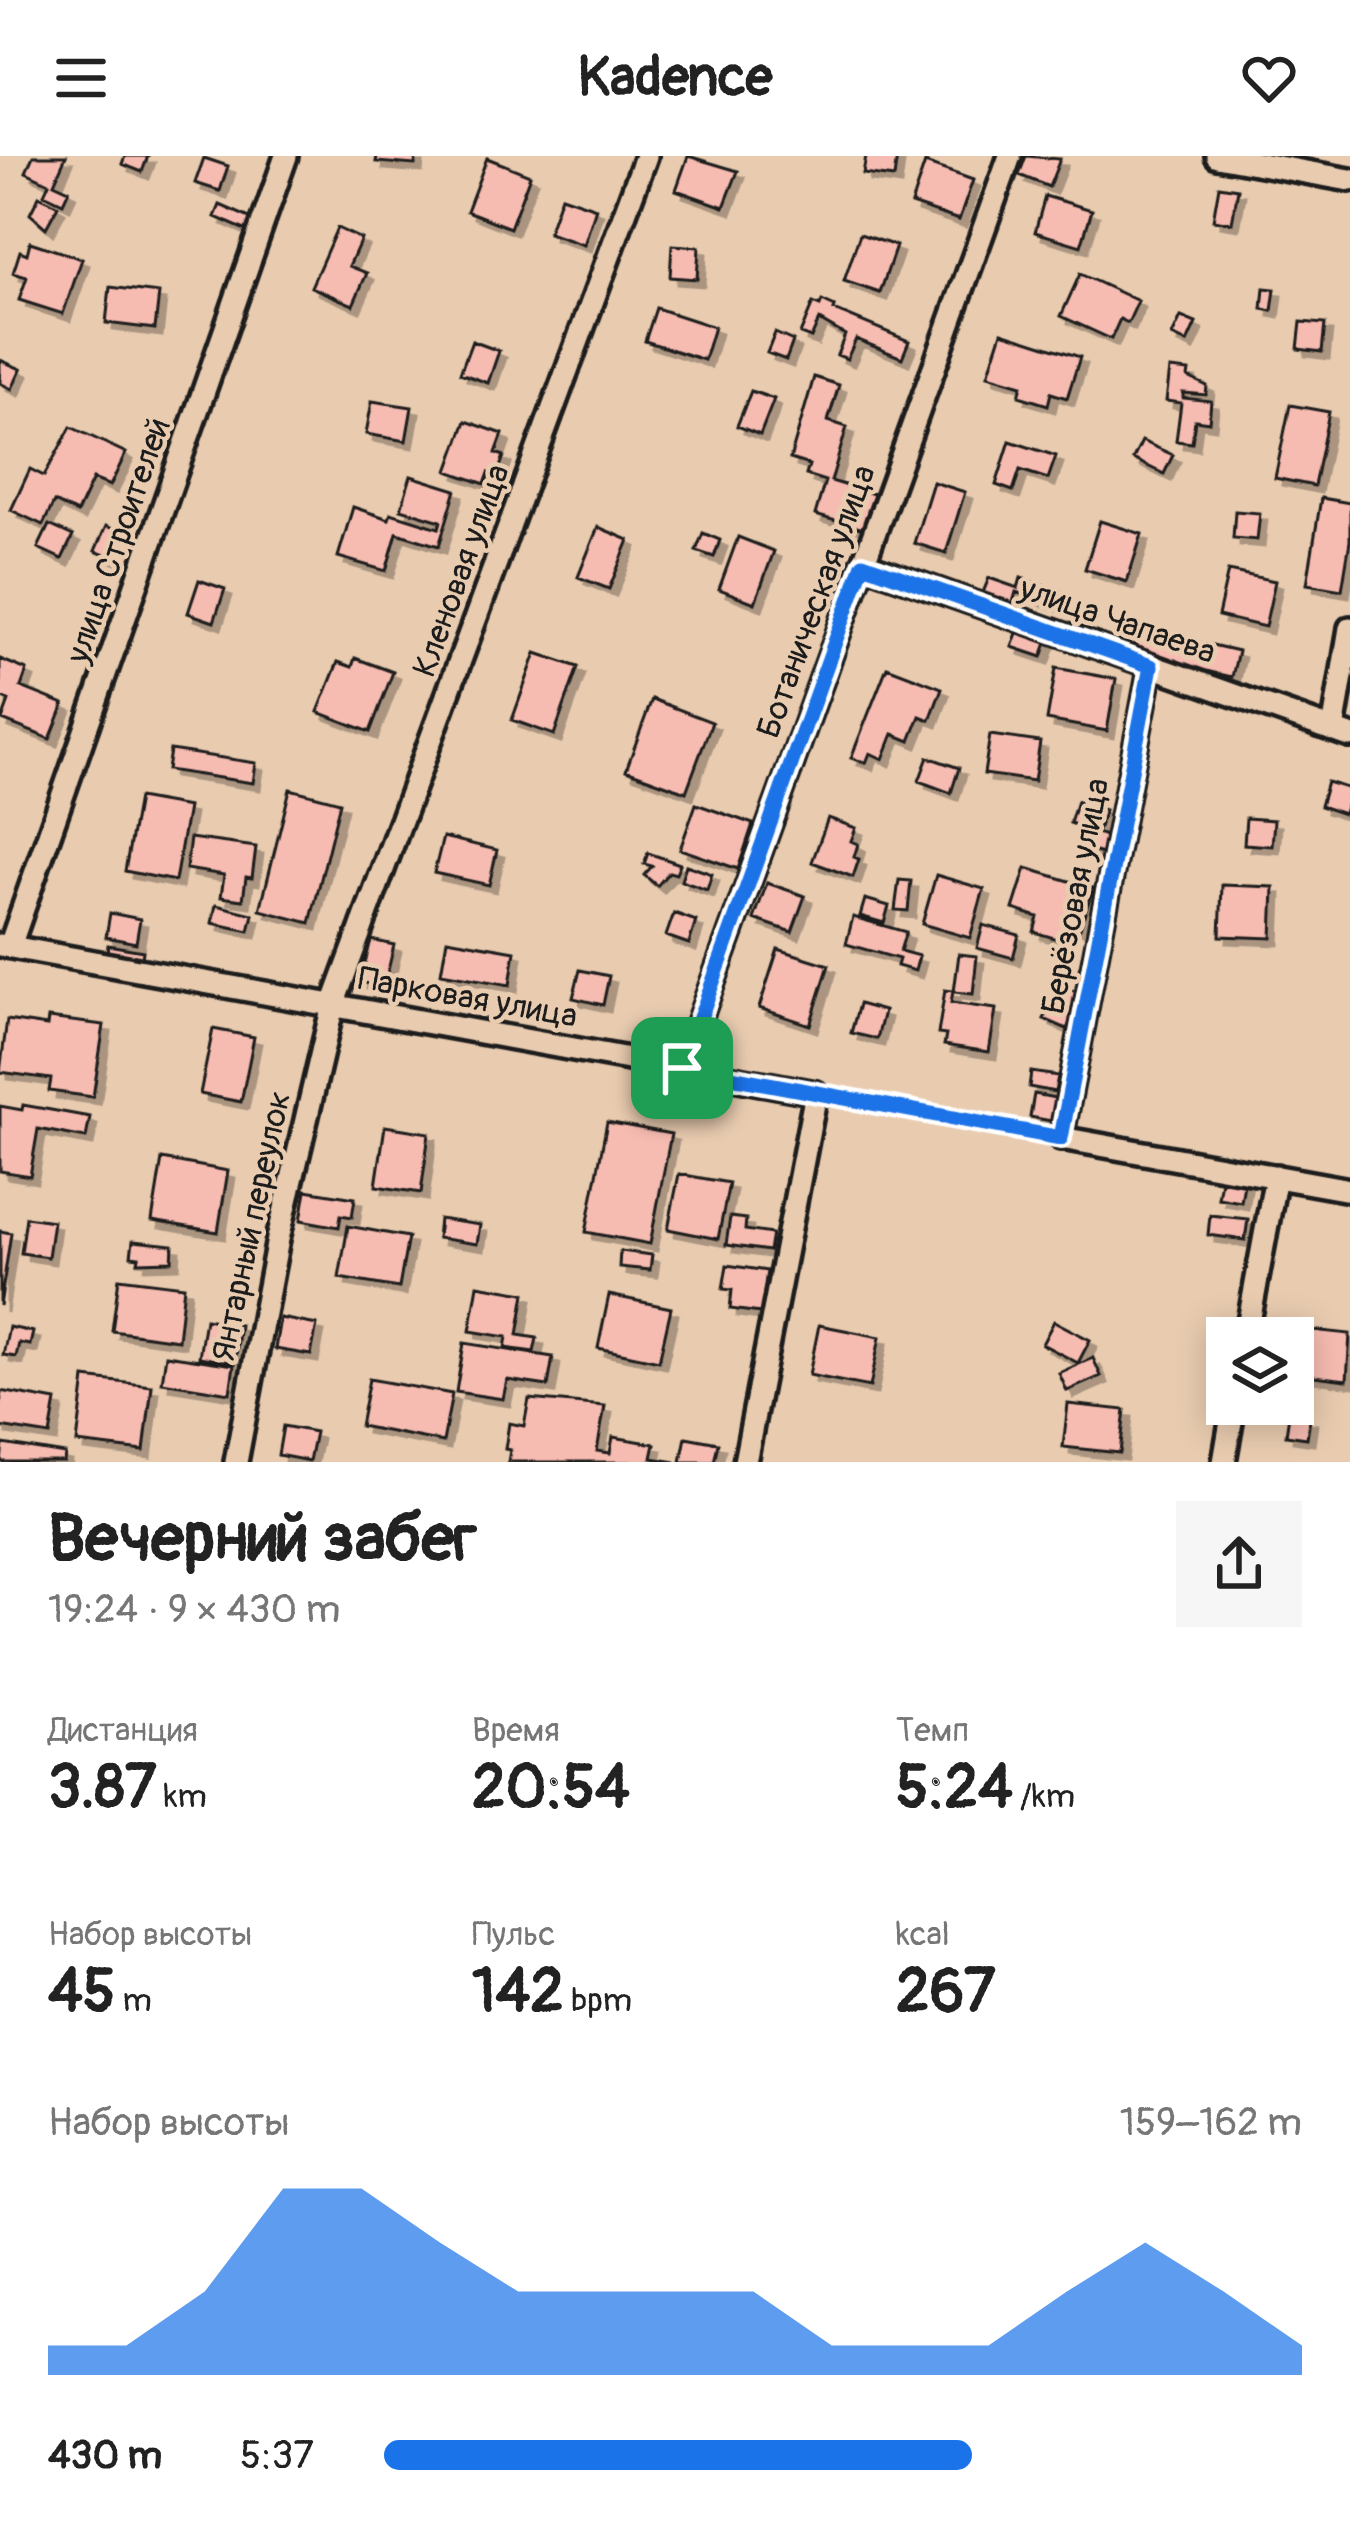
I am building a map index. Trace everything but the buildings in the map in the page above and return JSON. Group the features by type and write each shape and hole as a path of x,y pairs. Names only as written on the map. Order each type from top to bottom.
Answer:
{"street":[{"name":"улица Строителей","path":"5,945 286,156"},
{"name":"Кленовая улица","path":"333,1005 646,156"},
{"name":"Ботаническая улица","path":"682,1068 1010,156"},
{"path":"1216,156 1350,180"},
{"name":"улица Чапаева","path":"863,564 1341,733"},
{"path":"1341,733 1350,628"},
{"name":"Берёзовая улица","path":"1061,1138 1151,666"},
{"name":"Парковая улица","path":"5,945 816,1093"},
{"name":"Янтарный переулок","path":"236,1462 278,1239 333,1005"},
{"path":"746,1462 816,1093"},
{"path":"1061,1138 1350,1190"},
{"path":"1250,1317 1276,1176"},
{"path":"1224,1462 1230,1425"}],"path":[{"path":"816,1093 1061,1138"}],"route":[{"path":"863,564 1151,666 1061,1138 682,1068 863,564"}]}
